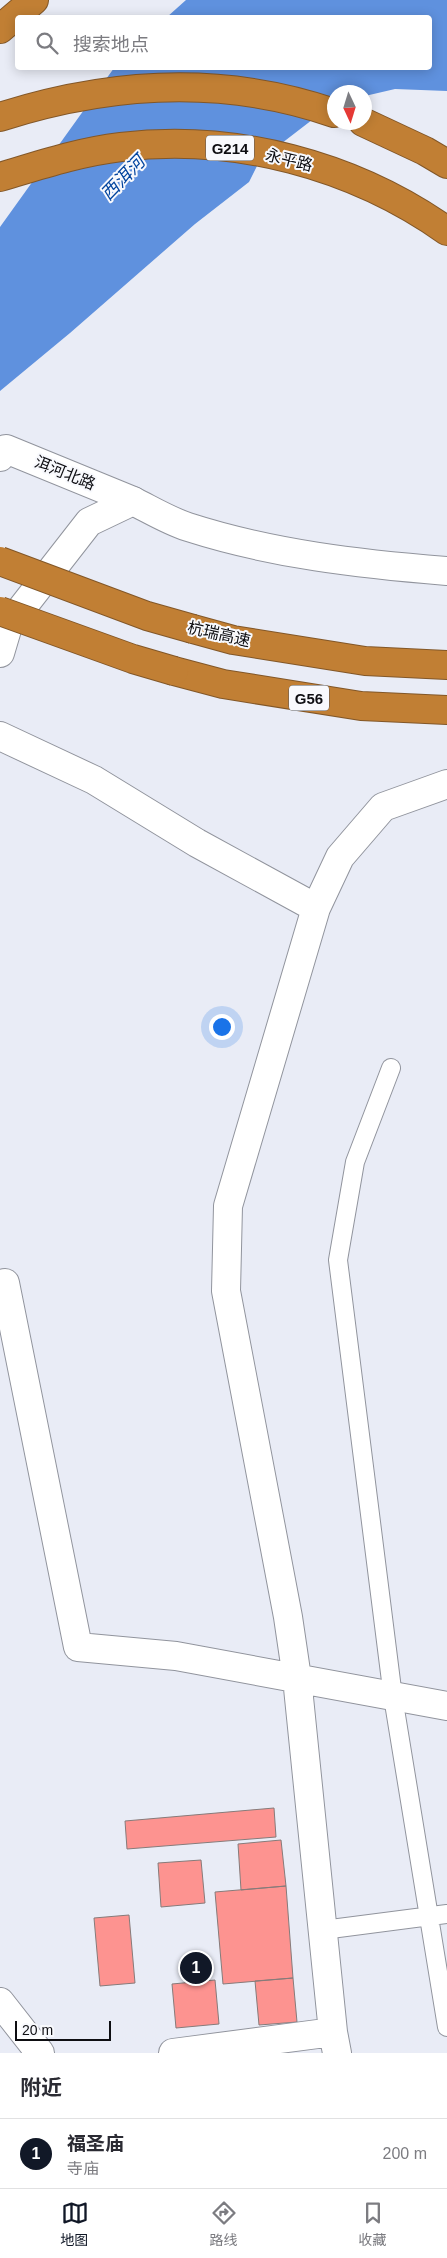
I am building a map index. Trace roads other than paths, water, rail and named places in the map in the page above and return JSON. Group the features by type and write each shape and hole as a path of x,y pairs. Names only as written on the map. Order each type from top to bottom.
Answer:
{"highway":[{"path":"16,15 34,0"},
{"path":"0,29 15,16"},
{"path":"0,117 44,103 114,90 182,87 248,92 311,105 327,111"},
{"path":"372,126 426,151 447,164"},
{"name":"永平路","path":"0,178 58,159 121,147 182,144 240,148 296,160 348,178 398,201 447,231"},
{"name":"杭瑞高速","path":"0,561 147,616 233,640 365,661 447,665"},
{"name":"G56","path":"0,611 133,659 223,684 361,706 447,710"}],"street":[{"name":"洱河北路","path":"0,457 6,449 133,502"},
{"path":"0,652 8,626 89,522 133,502 187,526 296,554 447,571"},
{"path":"0,736 94,780 197,843 316,908"},
{"path":"173,2053 335,2043 298,1678 226,1291 228,1206 316,908 340,858 383,807 447,784"},
{"path":"0,1284 5,1283 78,1647 176,1656 447,1706"},
{"path":"0,2002 40,2053"}],"lane":[{"path":"391,1068 355,1162 338,1260 393,1697 438,1915 447,2028"},
{"path":"323,1930 438,1915"}],"water":[{"name":"西洱河","path":"186,0 447,0 447,91 395,89 372,94 372,85 327,85 327,108 260,160 249,182 195,224 0,391 0,227 113,70 432,70 432,15 169,15"}],"place":[{"name":"福圣庙","path":"196,1968"}]}
